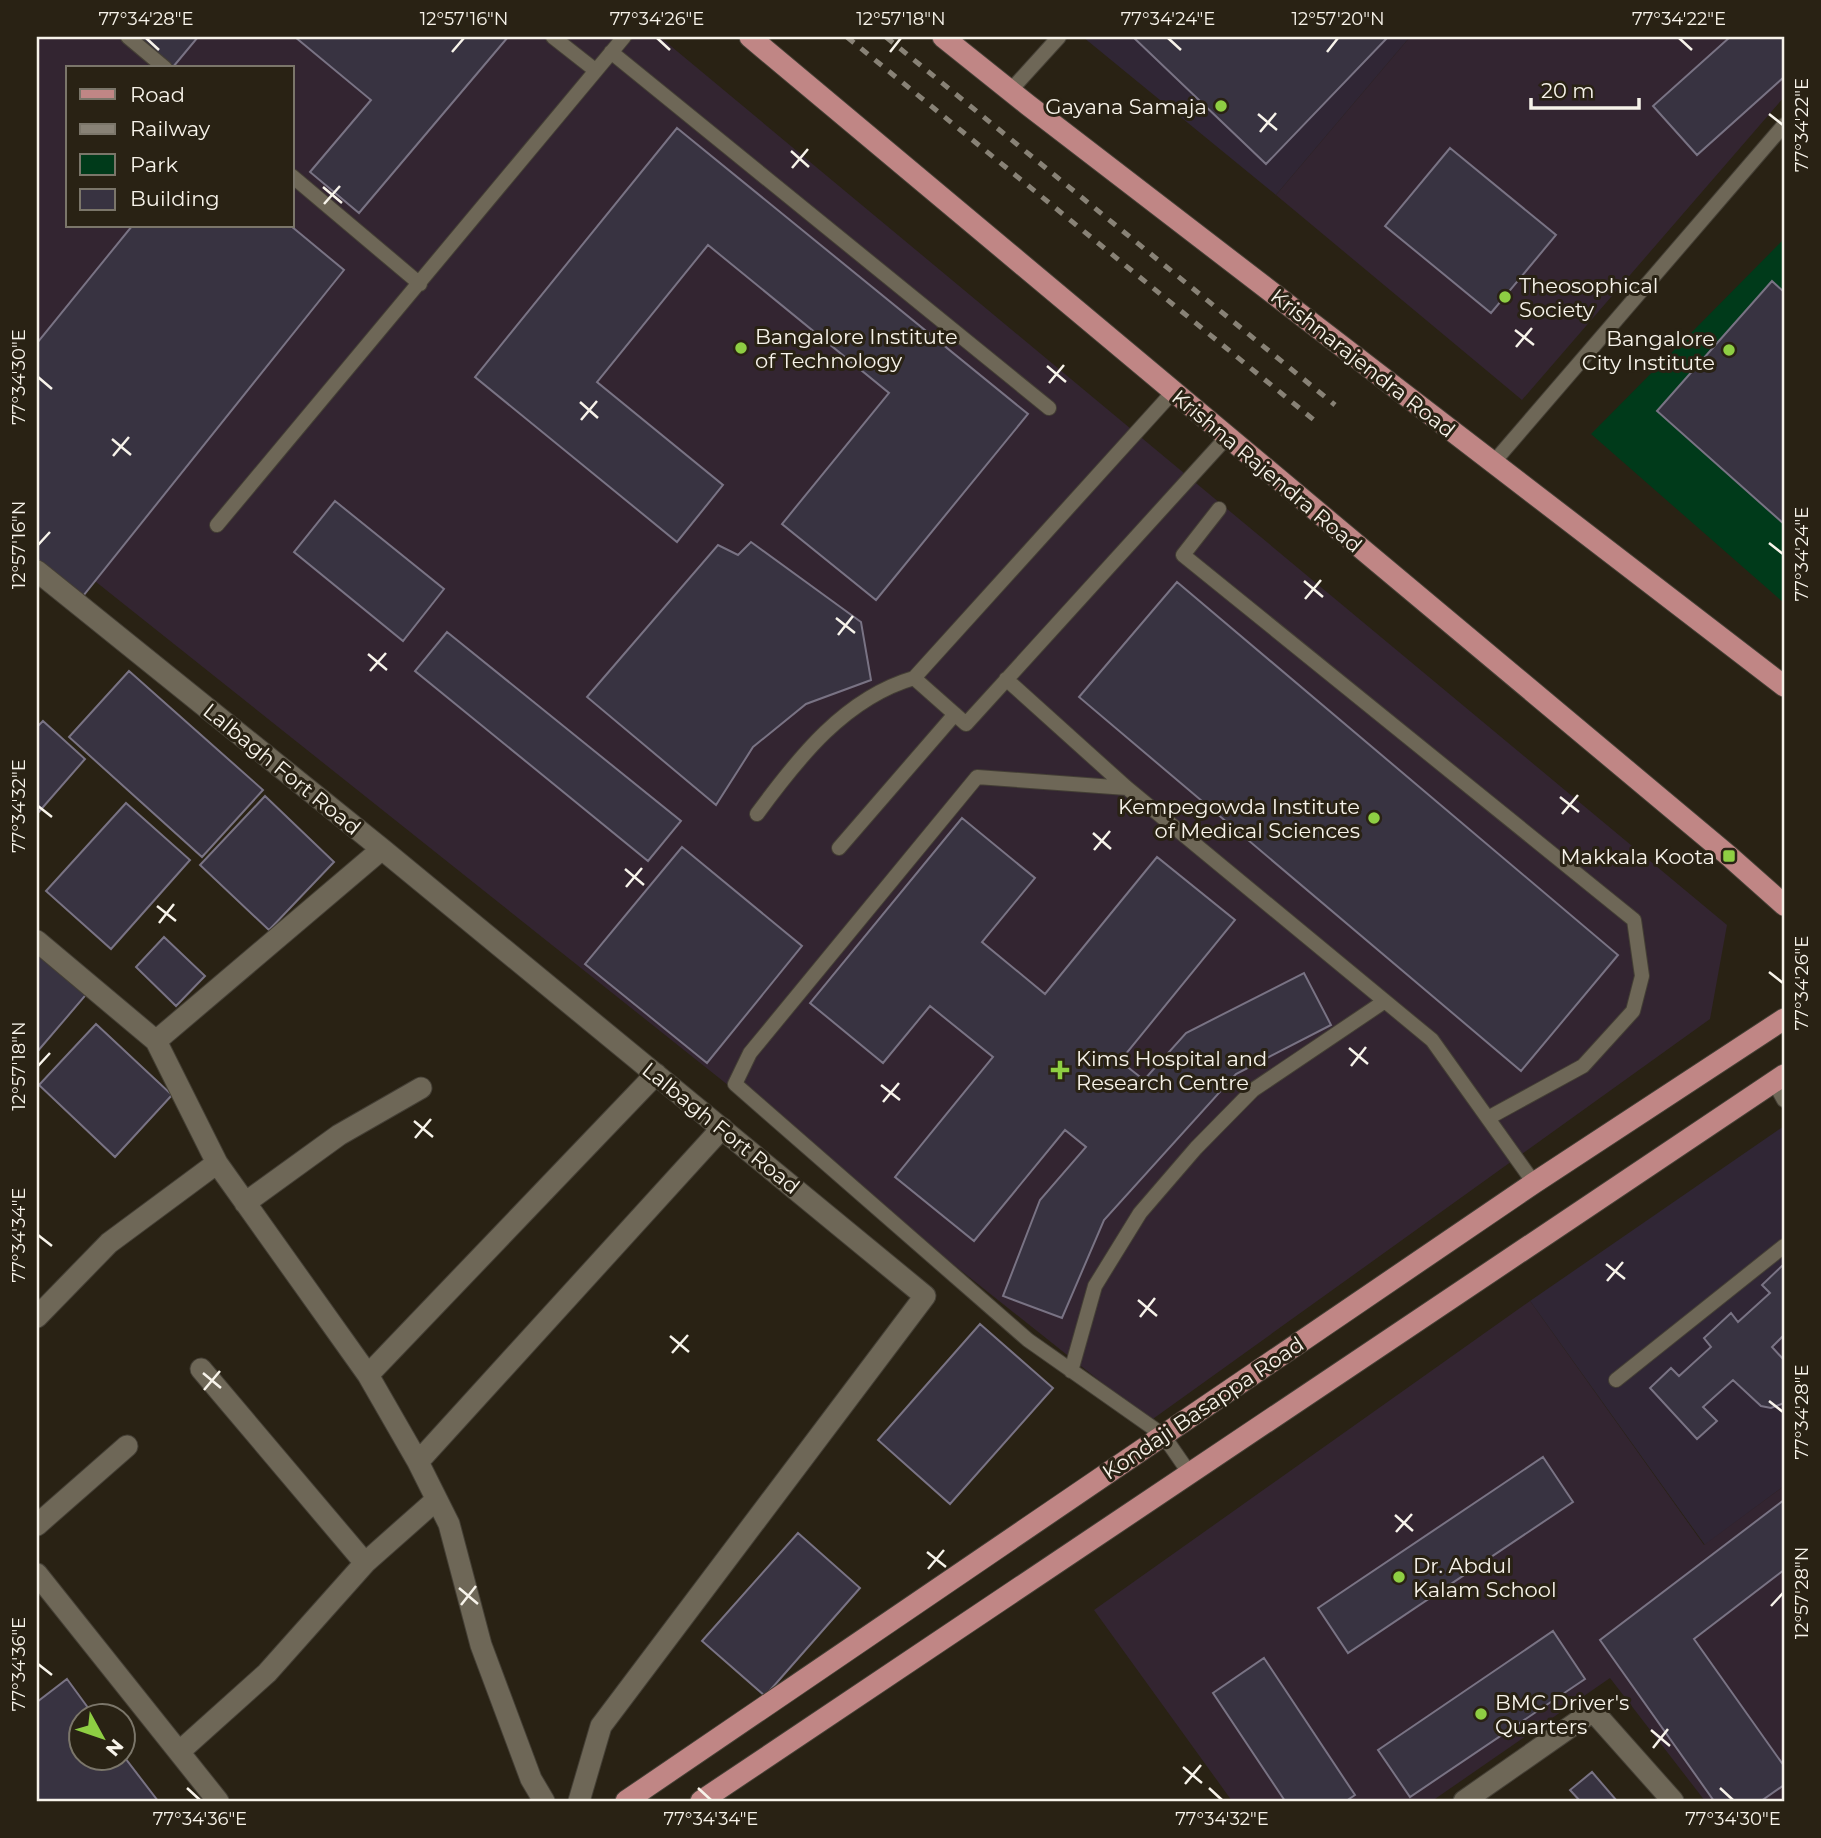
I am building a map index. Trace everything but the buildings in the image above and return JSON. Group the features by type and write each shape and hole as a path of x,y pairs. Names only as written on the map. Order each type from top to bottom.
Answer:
{"main road":[{"name":"Krishna Rajendra Road","path":"750,37 1784,905"},
{"name":"Krishnarajendra Road","path":"943,37 1784,686"},
{"name":"Kondaji Basappa Road","path":"626,1801 1534,1183 1784,1019"},
{"path":"701,1801 1190,1474 1781,1086"}],"street":[{"name":"Lalbagh Fort Road","path":"37,572 382,849 925,1296 601,1726 579,1801"},
{"path":"156,1041 382,849"},
{"path":"37,942 156,1041 217,1163 368,1375 418,1462 449,1524 481,1646 531,1779 544,1801"},
{"path":"368,1375 656,1074"},
{"path":"246,1203 339,1135 421,1088"},
{"path":"418,1462 722,1128"},
{"path":"37,1317 109,1242 217,1163"},
{"path":"201,1369 365,1563"},
{"path":"37,1525 127,1446"},
{"path":"179,1752 267,1673 365,1563 436,1500"},
{"path":"37,1574 218,1801"},
{"path":"1464,1801 1594,1711 1673,1801"}],"lane":[{"path":"128,37 163,66"},
{"path":"553,37 596,71"},
{"path":"217,525 624,37"},
{"path":"1010,91 1059,37"},
{"path":"611,52 1049,408"},
{"path":"1493,463 1784,125"},
{"path":"294,178 420,284"},
{"path":"757,814 781,782 846,711 891,685 914,678 1172,393"},
{"path":"914,678 966,724 1227,437"},
{"path":"1219,509 1182,555 1634,920 1643,976 1633,1011 1583,1066 1488,1118"},
{"path":"1006,679 1127,788 1432,1040 1534,1183"},
{"path":"839,848 955,714"},
{"path":"1127,788 977,777 750,1053 735,1084 1028,1340 1163,1436 1190,1474"},
{"path":"1071,1371 1094,1286 1140,1213 1196,1148 1253,1090 1385,1001"},
{"path":"1616,1380 1784,1246"}],"shaded area":[{"path":"37,37 660,37 1727,925 1710,1019 1150,1421 37,535"},
{"path":"1083,37 1410,37 1276,195"},
{"name":"Theosophical Society","path":"1410,37 1784,37 1784,97 1522,400 1276,195"},
{"path":"1784,1126 1784,1486 1705,1545 1530,1301"},
{"name":"Dr. Abdul Kalam School","path":"1530,1301 1704,1545 1784,1486 1784,1801 1705,1801 1610,1678 1432,1801 1232,1801 1094,1610"}],"green space":[{"name":"Bangalore City Institute","path":"1784,239 1784,603 1591,434"}],"railway":[{"path":"847,37 1320,425"},
{"path":"886,37 1335,405"}],"place":[{"name":"Gayana Samaja","path":"1221,106"},
{"name":"Theosophical Society","path":"1505,297"},
{"name":"Bangalore Institute of Technology","path":"741,348"},
{"name":"Bangalore City Institute","path":"1729,350"},
{"name":"Kempegowda Institute of Medical Sciences","path":"1374,818"},
{"name":"Makkala Koota","path":"1729,856"},
{"name":"Kims Hospital and Research Centre","path":"1060,1070"},
{"name":"Dr. Abdul Kalam School","path":"1399,1577"},
{"name":"BMC Driver's Quarters","path":"1481,1714"}]}
